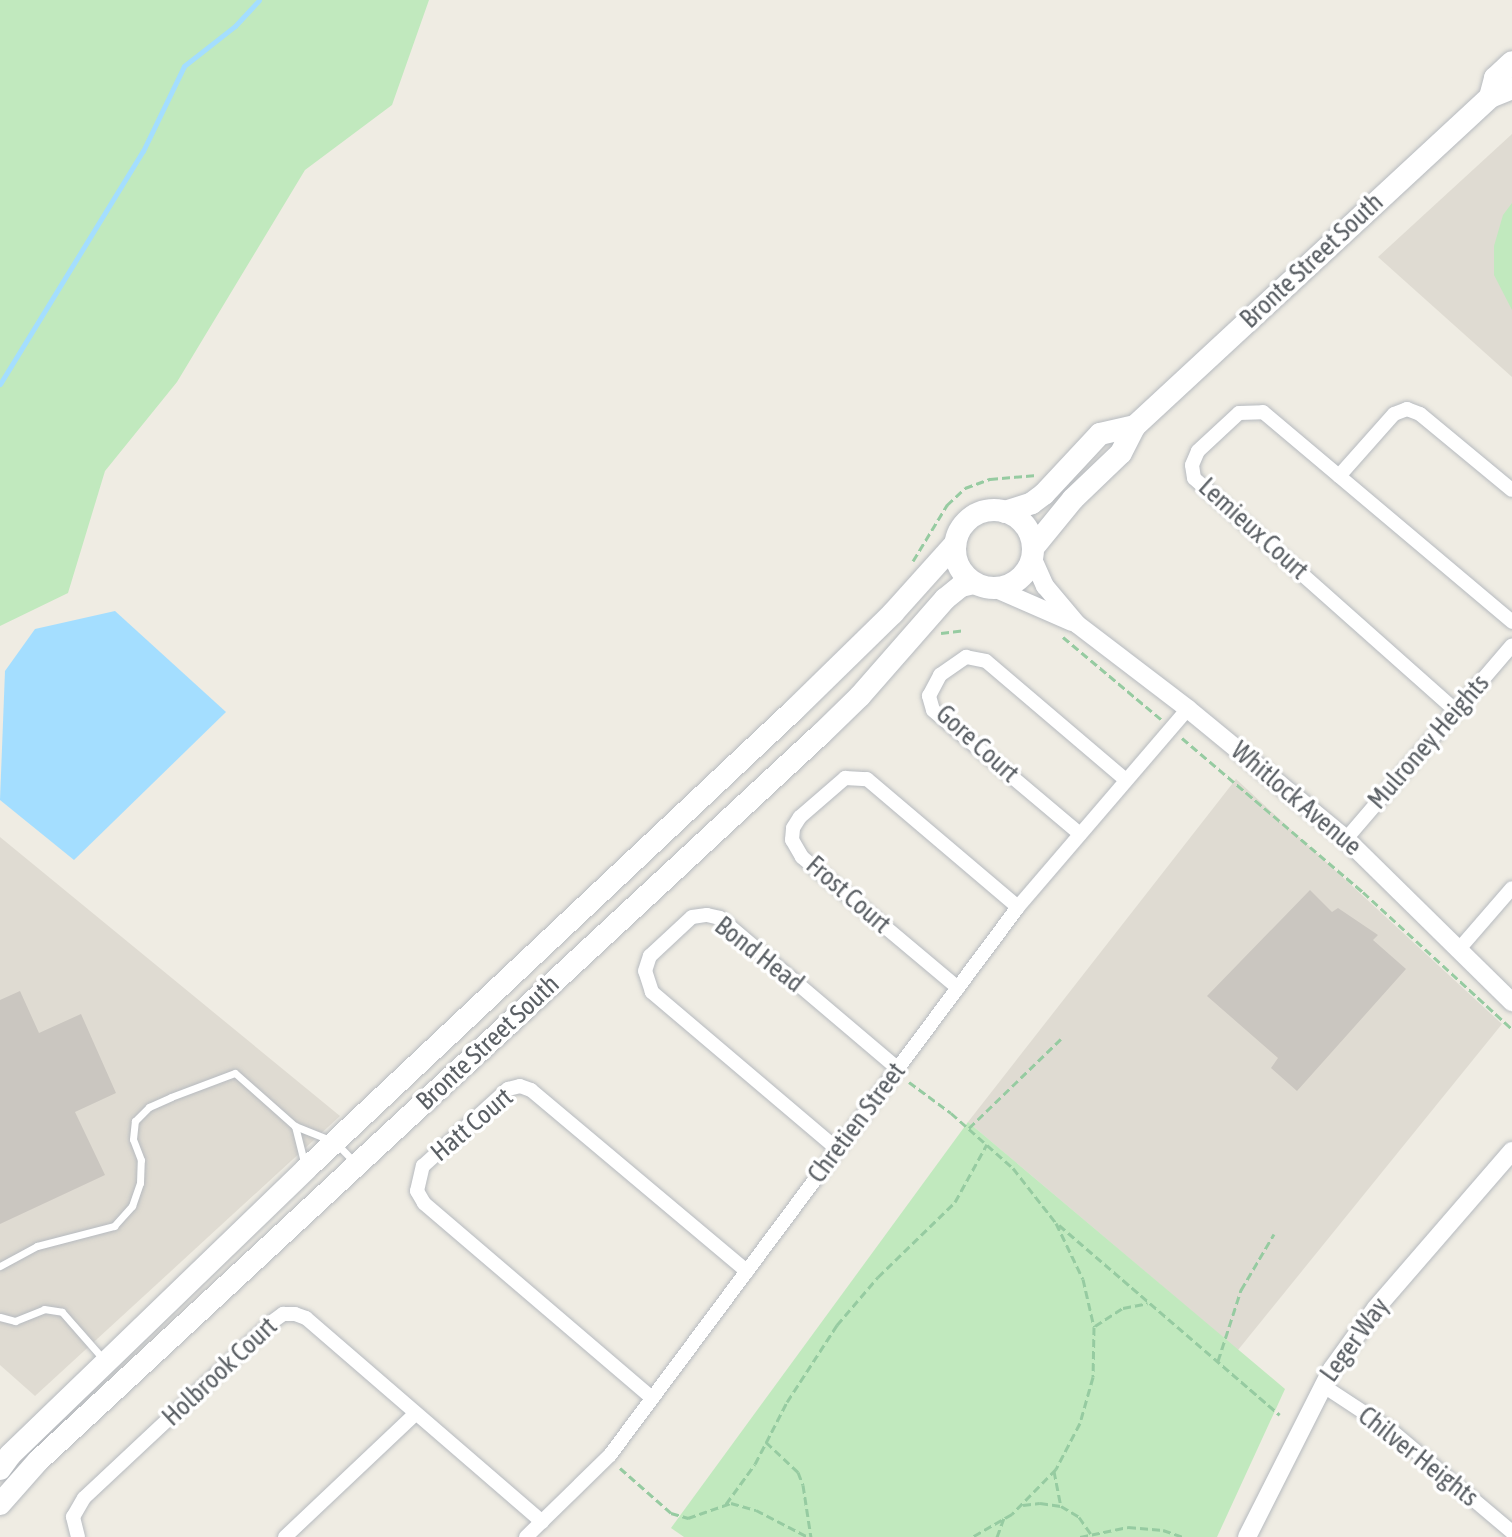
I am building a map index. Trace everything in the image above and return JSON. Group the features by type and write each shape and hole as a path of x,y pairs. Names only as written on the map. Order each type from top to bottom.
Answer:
{"main road":[{"name":"Bronte Street South","path":"1490,97 1495,78 1512,62"},
{"name":"Bronte Street South","path":"1032,553 1073,499 1121,453 1135,426 1490,97 1512,88"},
{"name":"Bronte Street South","path":"1005,512 1032,503 1044,494 1100,434 1135,426"},
{"path":"983,511 1005,512 1024,524 1032,553 1019,582 984,586 963,573 956,560 955,544 960,529 969,518 983,511"},
{"name":"Bronte Street South","path":"0,1469 10,1455 306,1169 794,710 893,613 955,544"},
{"name":"Bronte Street South","path":"0,1504 38,1461 821,734 860,696 947,597 961,586 984,586"}],"street":[{"path":"1339,476 1394,414 1407,409 1420,414 1512,490"},
{"name":"Lemieux Court","path":"1455,710 1194,478 1192,465 1198,451 1239,413 1263,412 1512,622"},
{"name":"Whitlock Avenue","path":"1032,553 1045,586 1077,624 1188,709 1346,839 1509,995"},
{"name":"Whitlock Avenue","path":"984,586 1077,624"},
{"name":"Mulroney Heights","path":"1346,839 1512,645"},
{"name":"Gore Court","path":"1080,834 933,710 929,696 940,675 966,657 986,661 1126,780"},
{"name":"Chretien Street","path":"526,1537 610,1455 1018,907 1188,709"},
{"name":"Frost Court","path":"958,988 802,857 792,840 793,828 800,817 845,778 867,779 1018,907"},
{"path":"1460,948 1512,888"},
{"name":"Bond Head","path":"837,1149 652,992 645,971 650,956 692,917 707,915 720,918 898,1069"},
{"name":"Hatt Court","path":"652,1398 424,1203 417,1191 423,1166 508,1089 520,1086 531,1090 747,1271"},
{"name":"Leger Way","path":"1497,1166 1512,1142"},
{"name":"Leger Way","path":"1247,1537 1322,1385 1376,1308 1512,1151"},
{"name":"Holbrook Court","path":"78,1537 72,1525 73,1517 84,1498 283,1314 306,1318 542,1522"},
{"name":"Chilver Heights","path":"1322,1385 1392,1431 1512,1532"},
{"path":"285,1537 416,1413"}],"lane":[{"path":"0,1266 47,1242 114,1226 132,1206 140,1183 141,1160 133,1139 135,1121 149,1107 235,1073 295,1126 335,1142 357,1165"},
{"path":"295,1126 306,1169"},
{"path":"0,1317 15,1321 44,1309 62,1312 106,1362"}],"path":[{"path":"909,567 947,505 965,488 990,479 1040,474"},
{"path":"1056,631 1363,892 1512,1029"},
{"path":"969,1128 1061,1039"},
{"path":"909,1082 969,1128 1013,1168 1056,1223 1280,1415"},
{"path":"726,1504 837,1325 878,1277 955,1202 987,1144"},
{"path":"972,1537 1021,1506 1054,1471 1080,1423 1093,1377 1094,1327 1083,1279 1056,1223"},
{"path":"1218,1362 1241,1290 1274,1234"},
{"path":"1094,1327 1123,1308 1148,1303"},
{"path":"766,1442 798,1472 809,1537"},
{"path":"620,1468 671,1513 688,1518 726,1504 756,1510 809,1537"},
{"path":"1054,1471 1061,1506"},
{"path":"1021,1506 1040,1503 1061,1506 1079,1517 1092,1534"},
{"path":"997,1537 1004,1518"},
{"path":"1080,1537 1128,1527 1163,1530 1183,1537"}],"shaded area":[{"path":"1512,134 1512,377 1378,257"},
{"path":"1236,779 1502,1024 1238,1350 968,1122"},
{"path":"0,837 340,1116 35,1396 0,1365"}],"green space":[{"path":"0,0 429,0 392,105 305,170 177,382 105,471 68,593 0,626"},
{"path":"1512,203 1512,310 1494,275 1494,246 1503,215"},
{"path":"968,1122 1285,1389 1217,1537 684,1537 671,1528"}],"water":[{"path":"115,611 226,712 74,860 0,800 5,671 35,629"}],"building":[{"path":"1310,890 1332,912 1338,908 1378,935 1373,940 1406,969 1297,1091 1271,1068 1278,1058 1207,996"},
{"path":"20,991 39,1033 81,1014 116,1093 75,1112 105,1175 0,1224 0,1000"}],"waterway":[{"path":"0,384 143,151 184,66 235,26 259,0"}]}
